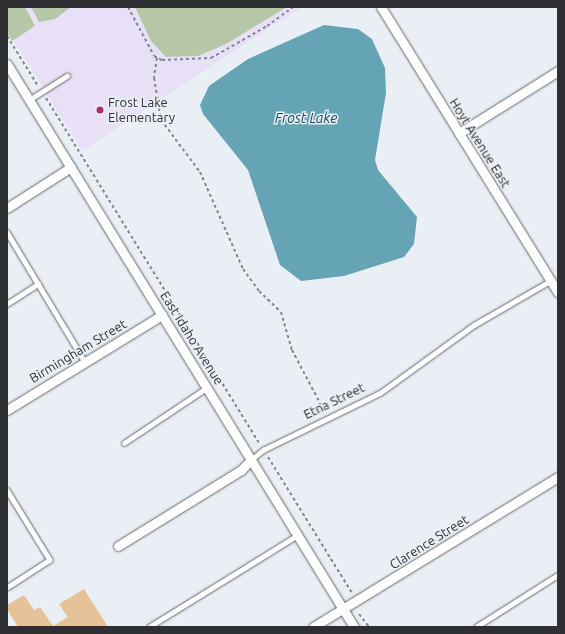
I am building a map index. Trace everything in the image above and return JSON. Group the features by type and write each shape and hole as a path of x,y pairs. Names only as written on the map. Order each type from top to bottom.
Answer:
{"street":[{"name":"Hoyt Avenue East","path":"381,7 459,133 554,278 558,293"},
{"name":"East Idaho Avenue","path":"7,64 208,387 251,460 354,627"},
{"path":"459,133 558,71"},
{"path":"7,208 71,168"},
{"name":"Birmingham Street","path":"7,410 162,315"},
{"name":"Etna Street","path":"118,546 241,470 251,460"},
{"name":"Clarence Street","path":"313,627 344,610 558,477"}],"lane":[{"path":"29,100 66,76"},
{"path":"7,232 85,362"},
{"name":"Etna Street","path":"251,460 263,450 380,393 474,325 554,278"},
{"path":"7,304 38,284"},
{"path":"124,443 208,387"},
{"path":"7,490 50,560 7,588"},
{"path":"149,627 298,535"},
{"path":"476,627 558,575"}],"path":[{"path":"128,7 157,58 154,78 161,120 200,172 243,269 259,291 281,312 292,350 320,403 320,412 308,418"},
{"path":"157,58 162,60 211,58 267,26 293,7"},
{"path":"7,36 260,444 266,442"},
{"path":"164,299 167,295"},
{"path":"263,450 352,594"},
{"path":"359,614 369,627"}],"shaded area":[{"name":"Frost Lake Elementary","path":"7,7 302,7 82,151 7,30"}],"green space":[{"path":"7,7 25,7 35,26 12,41 7,33"},
{"path":"31,7 71,7 55,19 39,22"},
{"path":"135,7 287,7 226,44 198,56 166,57 151,41"}],"water":[{"name":"Frost Lake","path":"324,25 358,29 372,39 385,68 386,93 375,160 378,170 417,217 414,244 404,257 344,276 301,281 280,265 248,170 203,114 200,105 209,86 248,59"}],"building":[{"path":"84,589 108,627 18,627 7,609 7,605 24,595 34,610 40,607 53,626 68,617 59,604"}],"place":[{"name":"Frost Lake Elementary","path":"100,110"}]}
